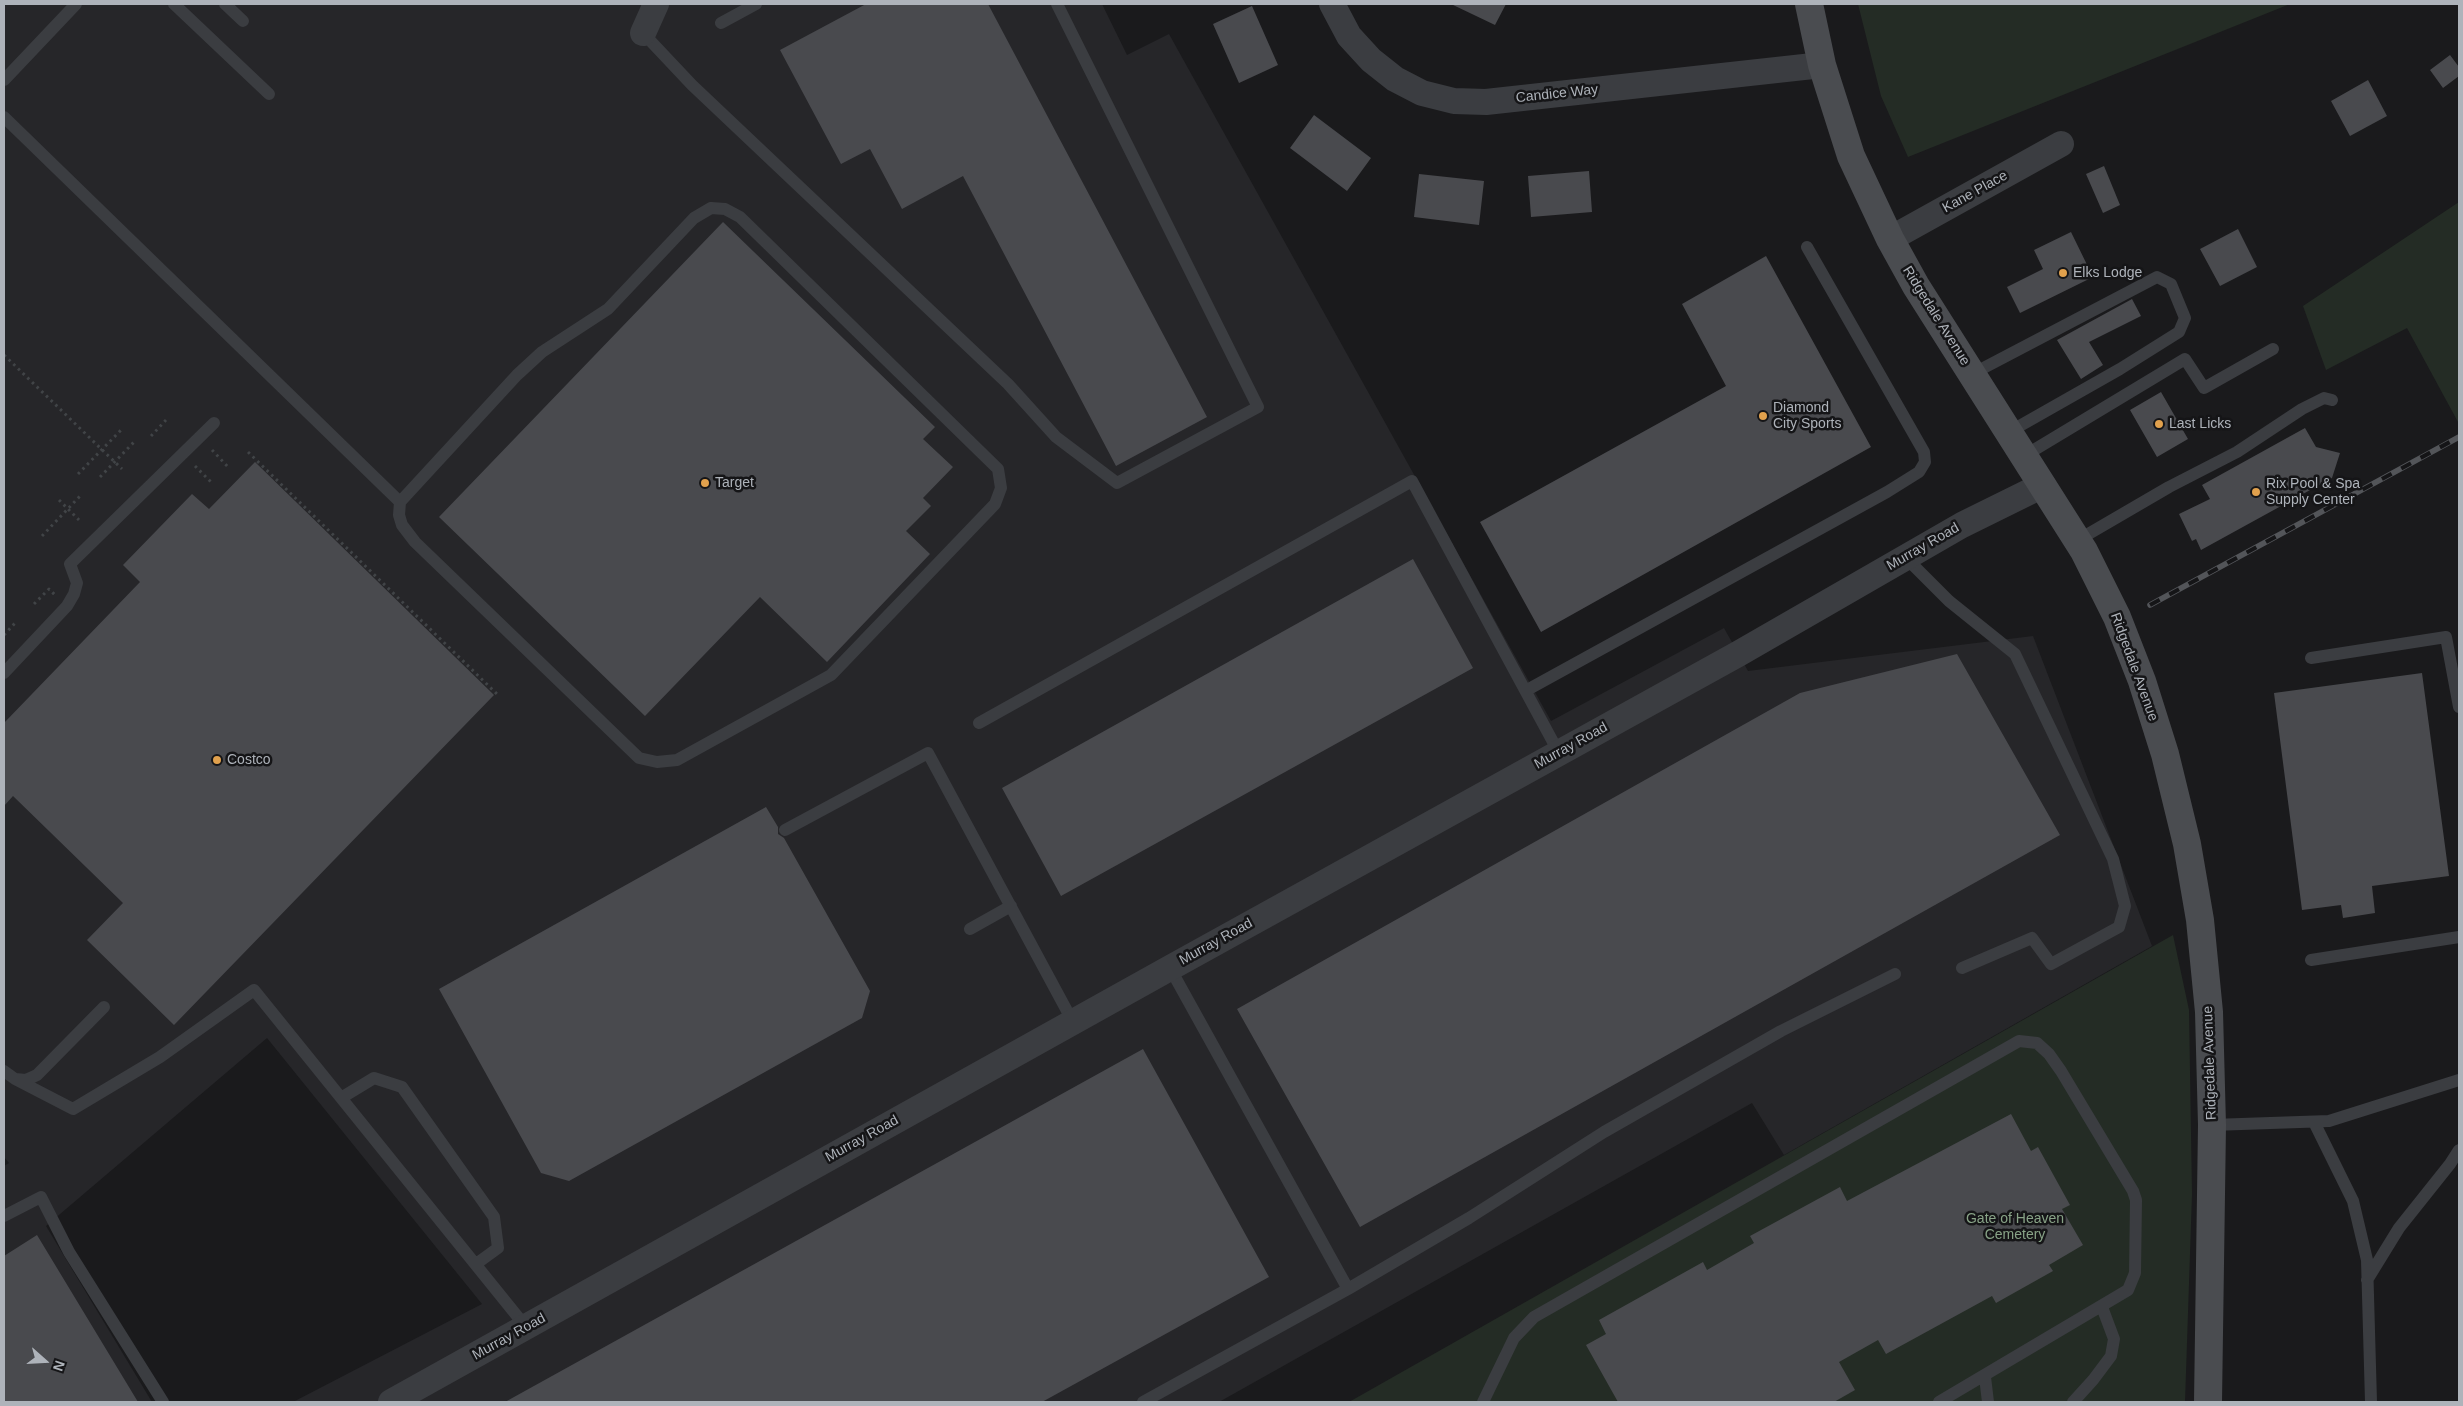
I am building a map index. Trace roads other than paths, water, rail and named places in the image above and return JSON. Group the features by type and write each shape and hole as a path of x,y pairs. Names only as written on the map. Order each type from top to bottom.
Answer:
{"main road":[{"name":"Ridgedale Avenue","path":"1809,4 1822,65 1851,156 1890,239 1916,286 2078,540 2117,617 2142,681 2165,754 2187,844 2200,920 2209,1012 2212,1125 2208,1402"}],"street":[{"path":"643,32 656,4"},
{"name":"Candice Way","path":"1332,4 1349,36 1371,60 1395,79 1422,93 1454,101 1486,102 1822,65"},
{"name":"Kane Place","path":"1890,239 2061,144"},
{"name":"Murray Road","path":"391,1402 1738,654 1962,525 2043,485"}],"lane":[{"path":"4,80 76,4"},
{"path":"174,4 269,94"},
{"path":"225,4 243,20"},
{"path":"721,23 756,4"},
{"path":"643,32 692,86 1008,384 1056,437 1117,484 1258,406 1057,4"},
{"path":"4,117 400,502"},
{"path":"712,208 726,209 740,217 998,469 1001,488 995,504 831,675 677,760 657,762 639,758 415,542 402,525 399,514 400,502 517,375 542,352 608,309 694,218 712,208"},
{"path":"1526,690 1919,472 1925,462 1924,452 1807,247"},
{"path":"1972,374 2157,277 2171,284 2185,318 2179,332 2120,369 2009,432"},
{"path":"2024,456 2185,359 2204,388 2273,350"},
{"path":"2078,540 2169,487 2237,452 2302,409 2324,398 2332,400"},
{"path":"4,673 67,606 74,594 77,583 70,564 214,423"},
{"path":"979,723 1412,482 1559,753"},
{"path":"1906,558 1949,601 2015,654 2113,859 2125,906 2118,927 2051,964 2032,938 1962,968"},
{"path":"2310,658 2446,636 2459,707"},
{"path":"785,830 928,754 1073,1022"},
{"path":"970,929 1010,906"},
{"path":"2312,960 2459,937"},
{"path":"1170,968 1348,1289"},
{"path":"1143,1402 1348,1289 1470,1218 1604,1132 1782,1030 1895,974"},
{"path":"4,1071 15,1079 74,1109 160,1057 254,990 526,1327"},
{"path":"15,1079 26,1080 38,1075 104,1007"},
{"path":"1483,1402 1514,1338 1534,1317 2019,1041 2037,1043 2049,1054 2106,1145 2136,1200 2136,1273 2128,1290 1939,1402"},
{"path":"342,1098 374,1078 402,1088 494,1217 498,1248 476,1264"},
{"path":"2212,1125 2329,1122 2459,1080"},
{"path":"2314,1122 2353,1201 2367,1260 2371,1402"},
{"path":"2367,1280 2399,1228 2459,1150"},
{"path":"4,1216 40,1197 69,1252 163,1402"},
{"path":"2072,1402 2093,1380 2111,1356 2114,1339 2102,1307"},
{"path":"1985,1376 1988,1402"}],"railway":[{"path":"2150,605 2459,437"}],"place":[{"name":"Elks Lodge","path":"2063,273"},
{"name":"Diamond City Sports","path":"1763,416"},
{"name":"Last Licks","path":"2159,424"},
{"name":"Target","path":"705,483"},
{"name":"Rix Pool & Spa Supply Center","path":"2256,492"},
{"name":"Costco","path":"217,760"}],"park label":[{"name":"Gate of Heaven Cemetery","path":"2015,1228"}]}
